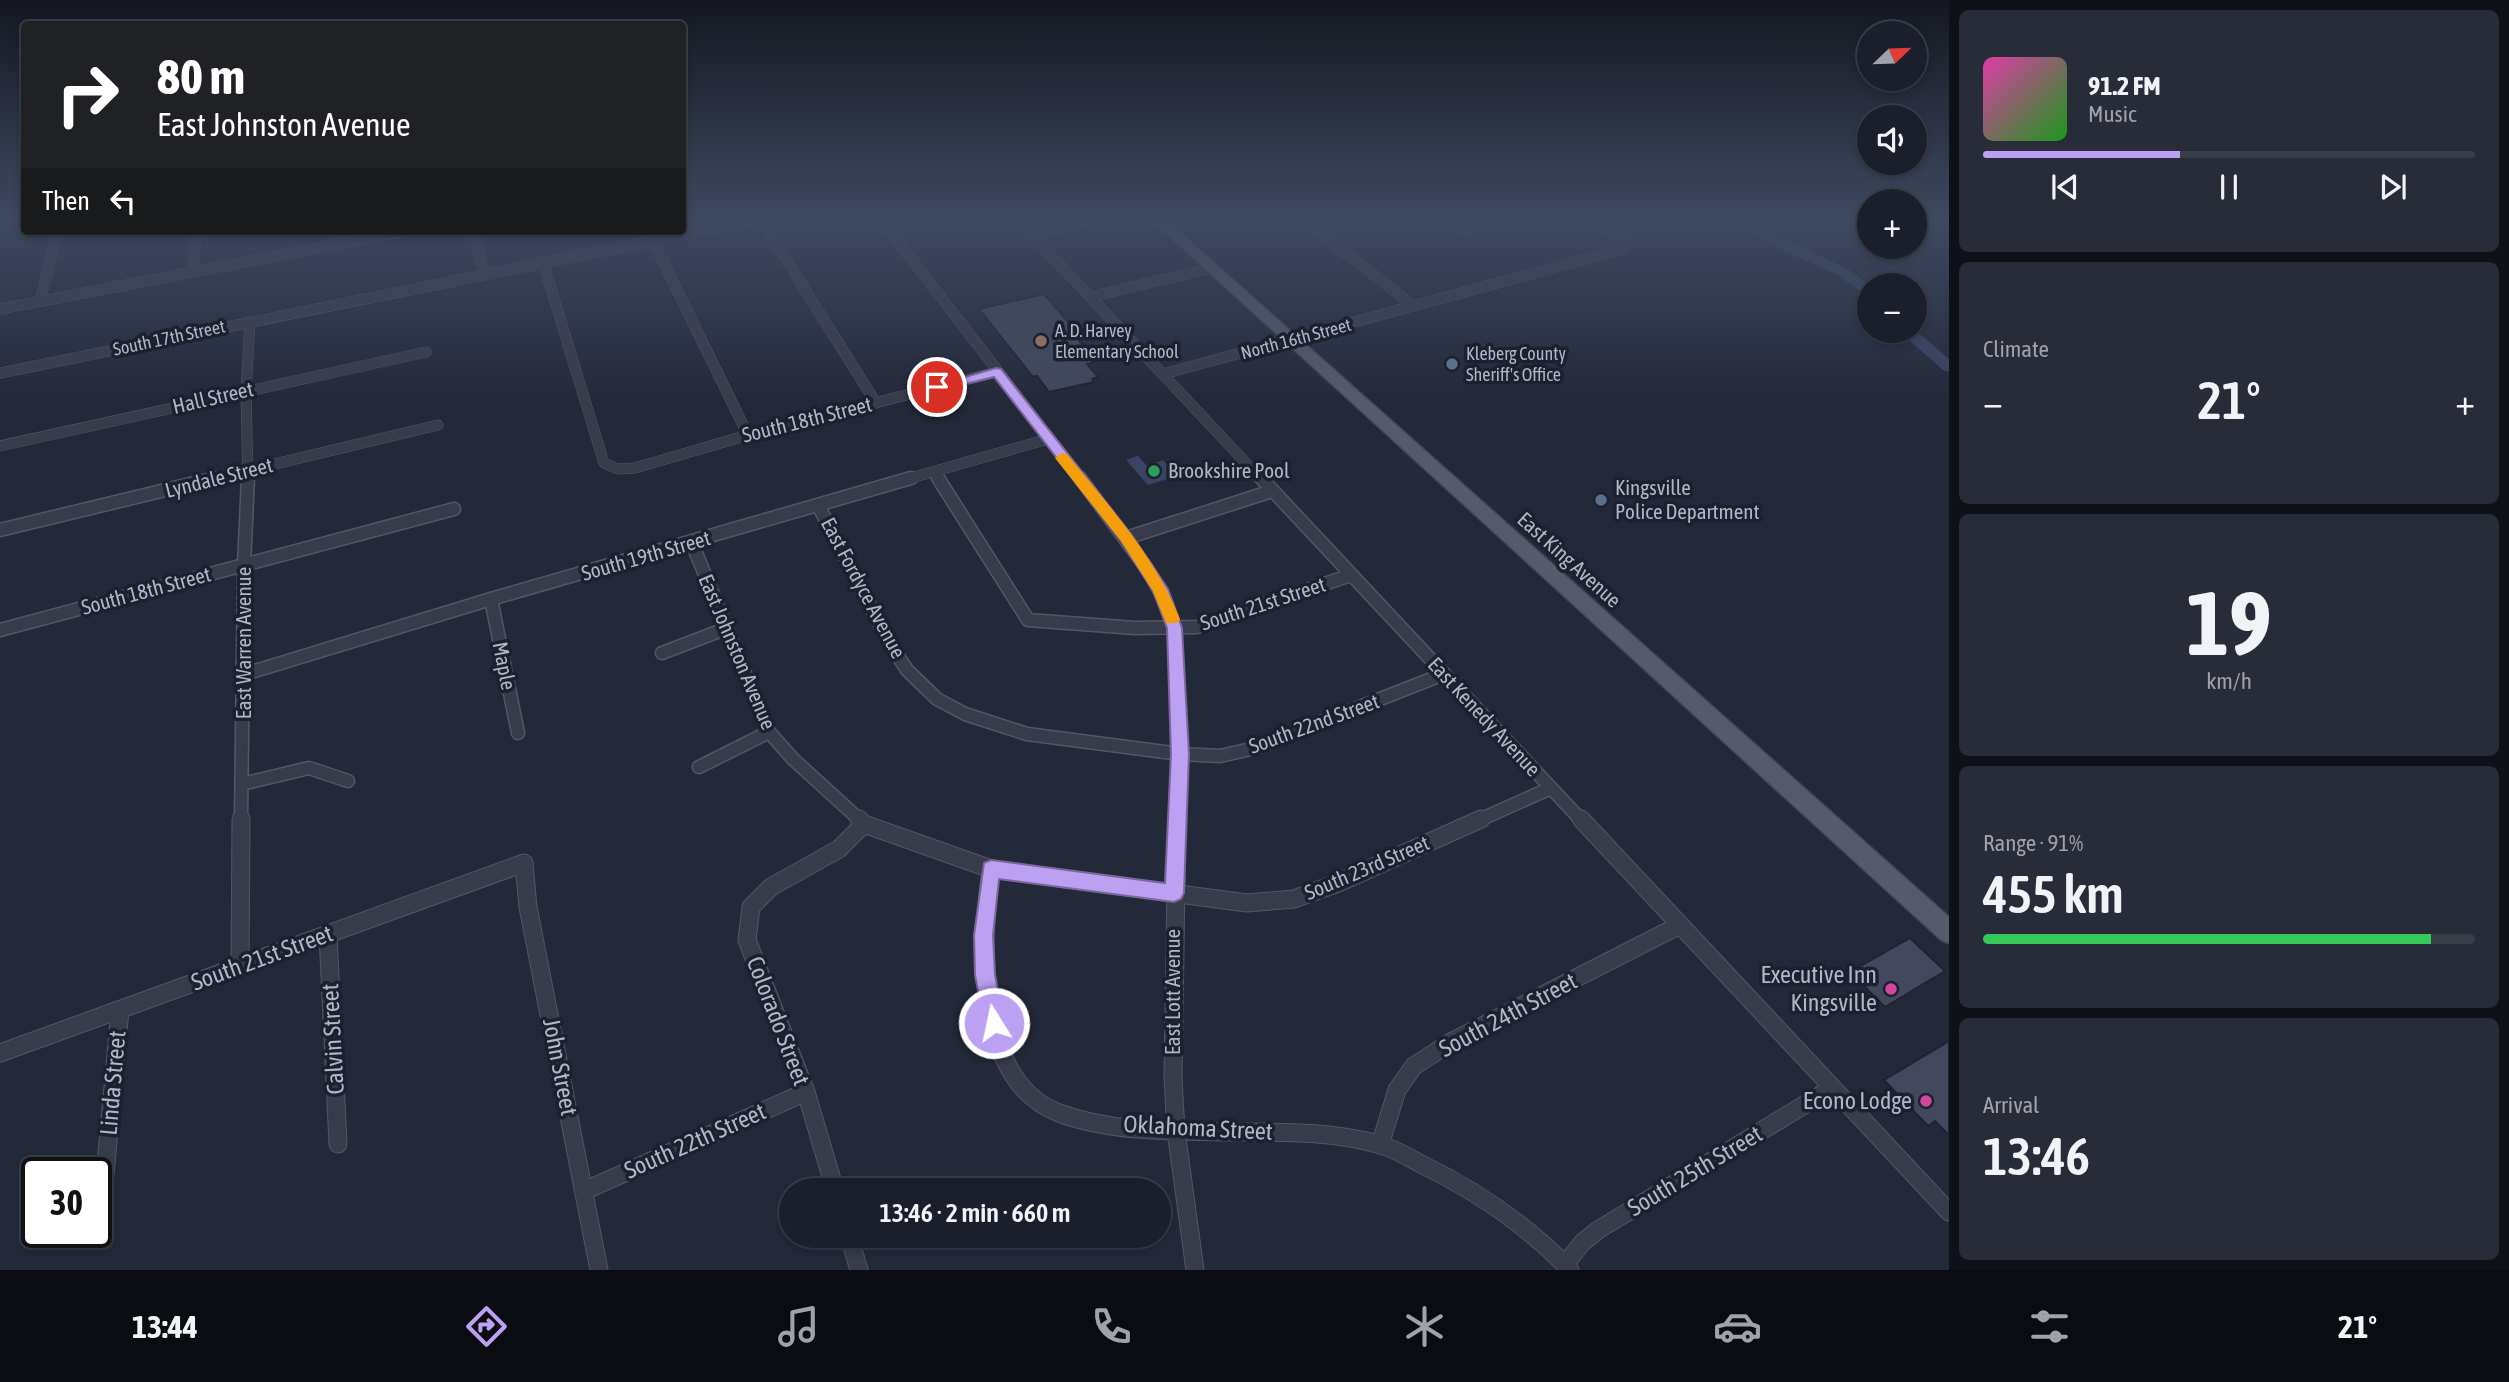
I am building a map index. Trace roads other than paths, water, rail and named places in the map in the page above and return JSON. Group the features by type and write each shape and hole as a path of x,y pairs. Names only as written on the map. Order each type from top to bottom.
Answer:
{"main road":[{"name":"East King Avenue","path":"1224,280 1949,932"}],"street":[{"path":"40,301 45,280"},
{"path":"0,309 149,280"},
{"name":"South 17th Street","path":"0,373 453,280"},
{"name":"South 18th Street","path":"549,280 604,463 618,470 635,468 748,435 996,372"},
{"path":"672,280 748,435"},
{"path":"799,280 876,403"},
{"name":"East Lott Avenue","path":"926,280 1126,538 1161,589 1174,628 1180,754 1174,893 1173,1078 1176,1131 1195,1270"},
{"name":"East Kenedy Avenue","path":"1075,280 1949,1212"},
{"path":"1090,297 1160,280"},
{"path":"1380,280 1413,306"},
{"name":"North 16th Street","path":"1163,374 1508,280"},
{"name":"East Warren Avenue","path":"240,965 244,565 248,471 246,391 250,321"},
{"name":"Hall Street","path":"0,446 426,352"},
{"name":"Lyndale Street","path":"0,530 438,425"},
{"name":"South 19th Street","path":"245,674 491,599 819,507 1048,439"},
{"name":"South 21st Street","path":"935,473 1028,620 1135,628 1198,627 1351,575"},
{"path":"1126,538 1272,491"},
{"name":"East Fordyce Avenue","path":"819,507 889,642 907,670 937,699 965,714 1027,734 1180,754"},
{"name":"South 18th Street","path":"0,629 454,509"},
{"name":"East Johnston Avenue","path":"692,543 769,732 826,791 864,824 991,869 1174,893"},
{"name":"Maple","path":"491,599 518,733"},
{"path":"662,653 725,629"},
{"name":"South 22nd Street","path":"1180,754 1220,756 1255,748 1444,674"},
{"path":"699,767 769,732"},
{"path":"242,784 309,768 348,780"},
{"name":"South 23rd Street","path":"1174,893 1247,903 1294,899 1338,883 1550,788"},
{"name":"Colorado Street","path":"831,1178 806,1091 747,940 751,907 772,887 839,849 864,824"},
{"name":"South 21st Street","path":"0,1053 524,863"},
{"name":"John Street","path":"524,863 528,907 598,1270"},
{"name":"Oklahoma Street","path":"991,869 984,935 985,975 994,1023 1004,1056 1017,1082 1035,1101 1065,1115 1108,1124 1176,1131 1299,1133 1380,1145 1427,1166 1474,1193 1525,1230 1568,1267"},
{"name":"South 24th Street","path":"1380,1145 1397,1090 1414,1066 1451,1042 1680,925"},
{"name":"Calvin Street","path":"328,935 338,1144"},
{"name":"Linda Street","path":"107,1157 120,1010"},
{"name":"South 25th Street","path":"1568,1267 1583,1242 1598,1230 1832,1088"},
{"name":"South 22th Street","path":"584,1191 806,1091"},
{"path":"853,1248 859,1270"}],"water":[{"name":"Brookshire Pool","path":"1138,456 1147,466 1163,460 1177,476 1148,485 1126,460"}],"waterway":[{"path":"1853,280 1857,283"},
{"path":"1921,343 1949,367"}],"place":[{"name":"A. D. Harvey Elementary School","path":"1041,341"},
{"name":"Kleberg County Sheriff's Office","path":"1452,364"},
{"name":"Brookshire Pool","path":"1154,471"},
{"name":"Kingsville Police Department","path":"1601,500"},
{"name":"Executive Inn Kingsville","path":"1891,989"},
{"name":"Econo Lodge","path":"1926,1101"}]}
